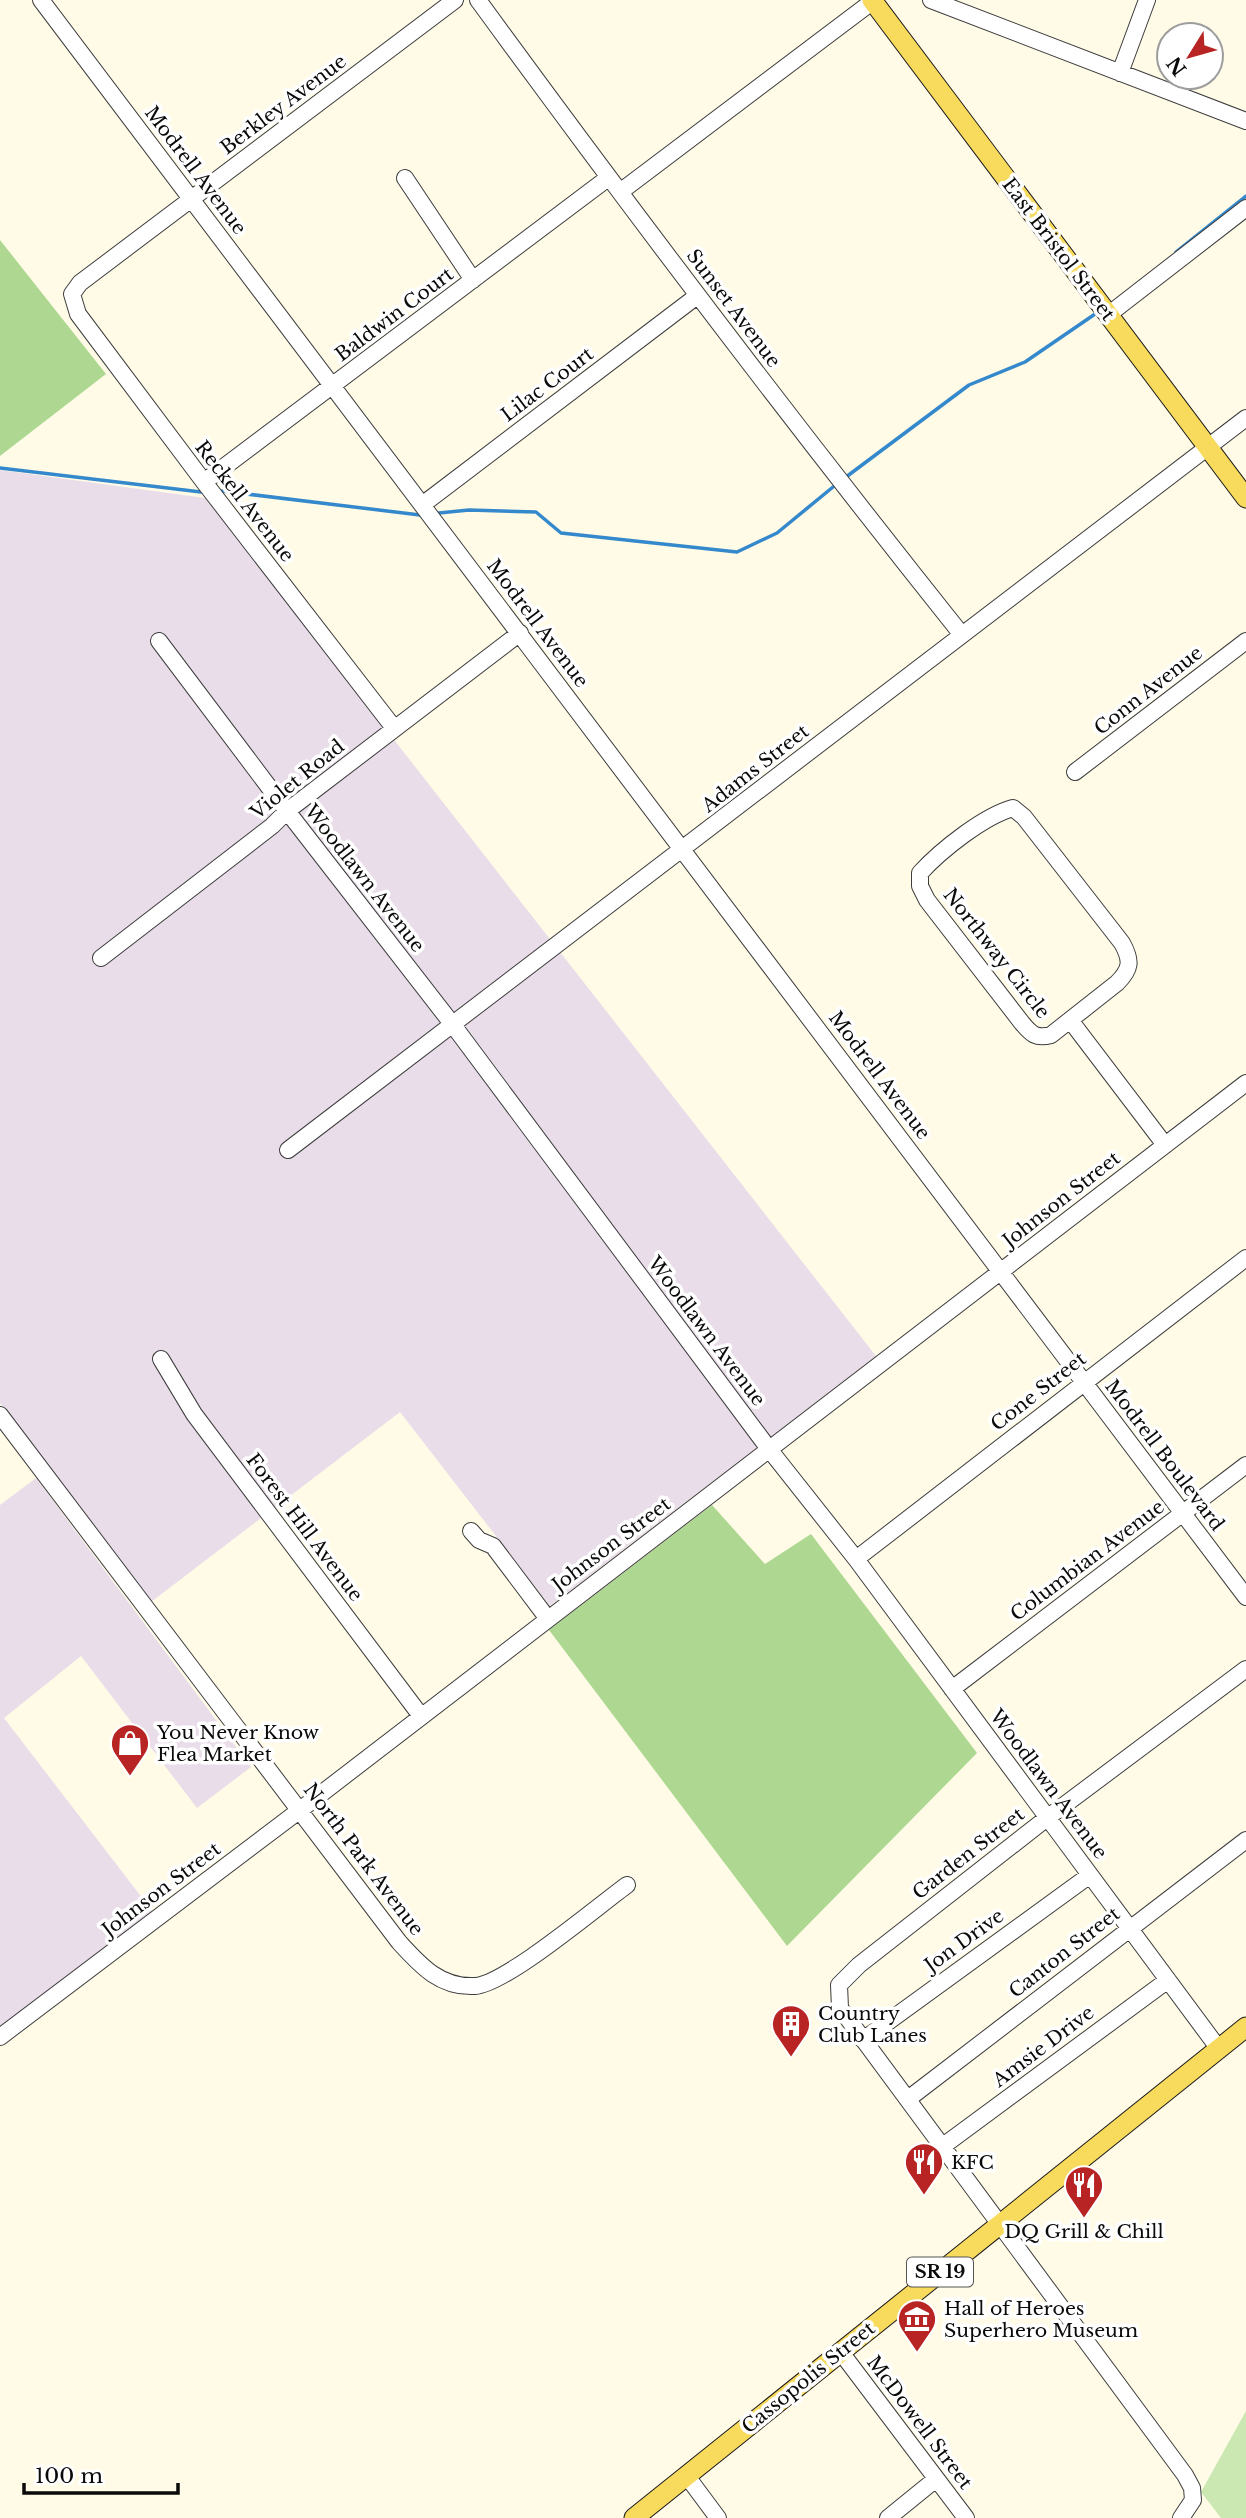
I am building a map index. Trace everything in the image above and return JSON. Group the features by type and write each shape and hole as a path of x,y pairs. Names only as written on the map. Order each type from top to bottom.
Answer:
{"main road":[{"name":"East Bristol Street","path":"872,0 1246,498"},
{"name":"Cassopolis Street","path":"634,2518 1246,2027"}],"street":[{"name":"Modrell Avenue","path":"41,0 1001,1271"},
{"name":"Berkley Avenue","path":"72,294 79,284 456,0"},
{"name":"Sunset Avenue","path":"478,0 608,178 840,483 962,635"},
{"path":"620,192 872,0"},
{"path":"931,0 1246,121"},
{"path":"1120,72 1147,0"},
{"path":"405,178 473,280"},
{"name":"Baldwin Court","path":"204,482 608,178"},
{"path":"1108,314 1246,208"},
{"name":"Reckell Avenue","path":"72,294 78,314 394,727"},
{"name":"Lilac Court","path":"422,505 698,296"},
{"name":"Adams Street","path":"288,1150 1246,418"},
{"name":"Violet Road","path":"102,958 394,727 520,634"},
{"name":"Conn Avenue","path":"1075,772 1246,640"},
{"name":"Woodlawn Avenue","path":"159,641 453,1025 769,1449 856,1559 1219,2049"},
{"name":"Northway Circle","path":"1013,808 1019,811 1129,955 1127,974 1070,1020 1051,1035 1040,1038 1031,1034 935,911 920,886 920,873 928,864 995,814 1013,808"},
{"path":"1070,1020 1165,1145"},
{"name":"Johnson Street","path":"0,2037 300,1810 1246,1083"},
{"name":"Cone Street","path":"856,1559 1246,1258"},
{"name":"Modrell Boulevard","path":"1001,1271 1246,1597"},
{"name":"Forest Hill Avenue","path":"161,1359 194,1414 421,1716"},
{"name":"North Park Avenue","path":"0,1415 399,1942 426,1971 450,1983 475,1986 491,1982 515,1969 627,1885"},
{"name":"Columbian Avenue","path":"952,1689 1246,1465"},
{"path":"471,1531 479,1540 493,1545 548,1619"},
{"name":"Garden Street","path":"863,2040 840,2008 839,1985 859,1965 1047,1818 1246,1669"},
{"name":"Canton Street","path":"908,2099 1246,1840"},
{"name":"Jon Drive","path":"863,2040 1090,1875"},
{"name":"Amsie Drive","path":"943,2146 1167,1980"},
{"path":"863,2040 1185,2475 1192,2487 1193,2500 1181,2518"},
{"name":"McDowell Street","path":"840,2351 966,2518"},
{"path":"686,2475 718,2518"},
{"path":"888,2518 936,2479"}],"shaded area":[{"path":"0,470 205,498 876,1356 550,1606 400,1412 151,1602 0,1403"},
{"path":"36,1478 251,1767 197,1808 81,1656 4,1718 153,1912 0,2028 0,1505"}],"green space":[{"path":"0,240 106,374 0,456"},
{"path":"712,1505 765,1564 811,1534 977,1753 787,1946 549,1630"},
{"path":"1246,2411 1246,2518 1221,2518 1201,2492"}],"waterway":[{"path":"1176,252 1246,196"},
{"path":"846,477 969,385 1025,362 1098,312"},
{"path":"0,468 201,492"},
{"path":"439,513 469,510 536,512 561,533 737,552 777,533 833,487"},
{"path":"222,491 420,515"}],"place":[{"name":"You Never Know Flea Market","path":"130,1777"},
{"name":"Country Club Lanes","path":"791,2058"},
{"name":"KFC","path":"924,2196"},
{"name":"DQ Grill & Chill","path":"1084,2219"},
{"name":"Hall of Heroes Superhero Museum","path":"917,2353"}]}
